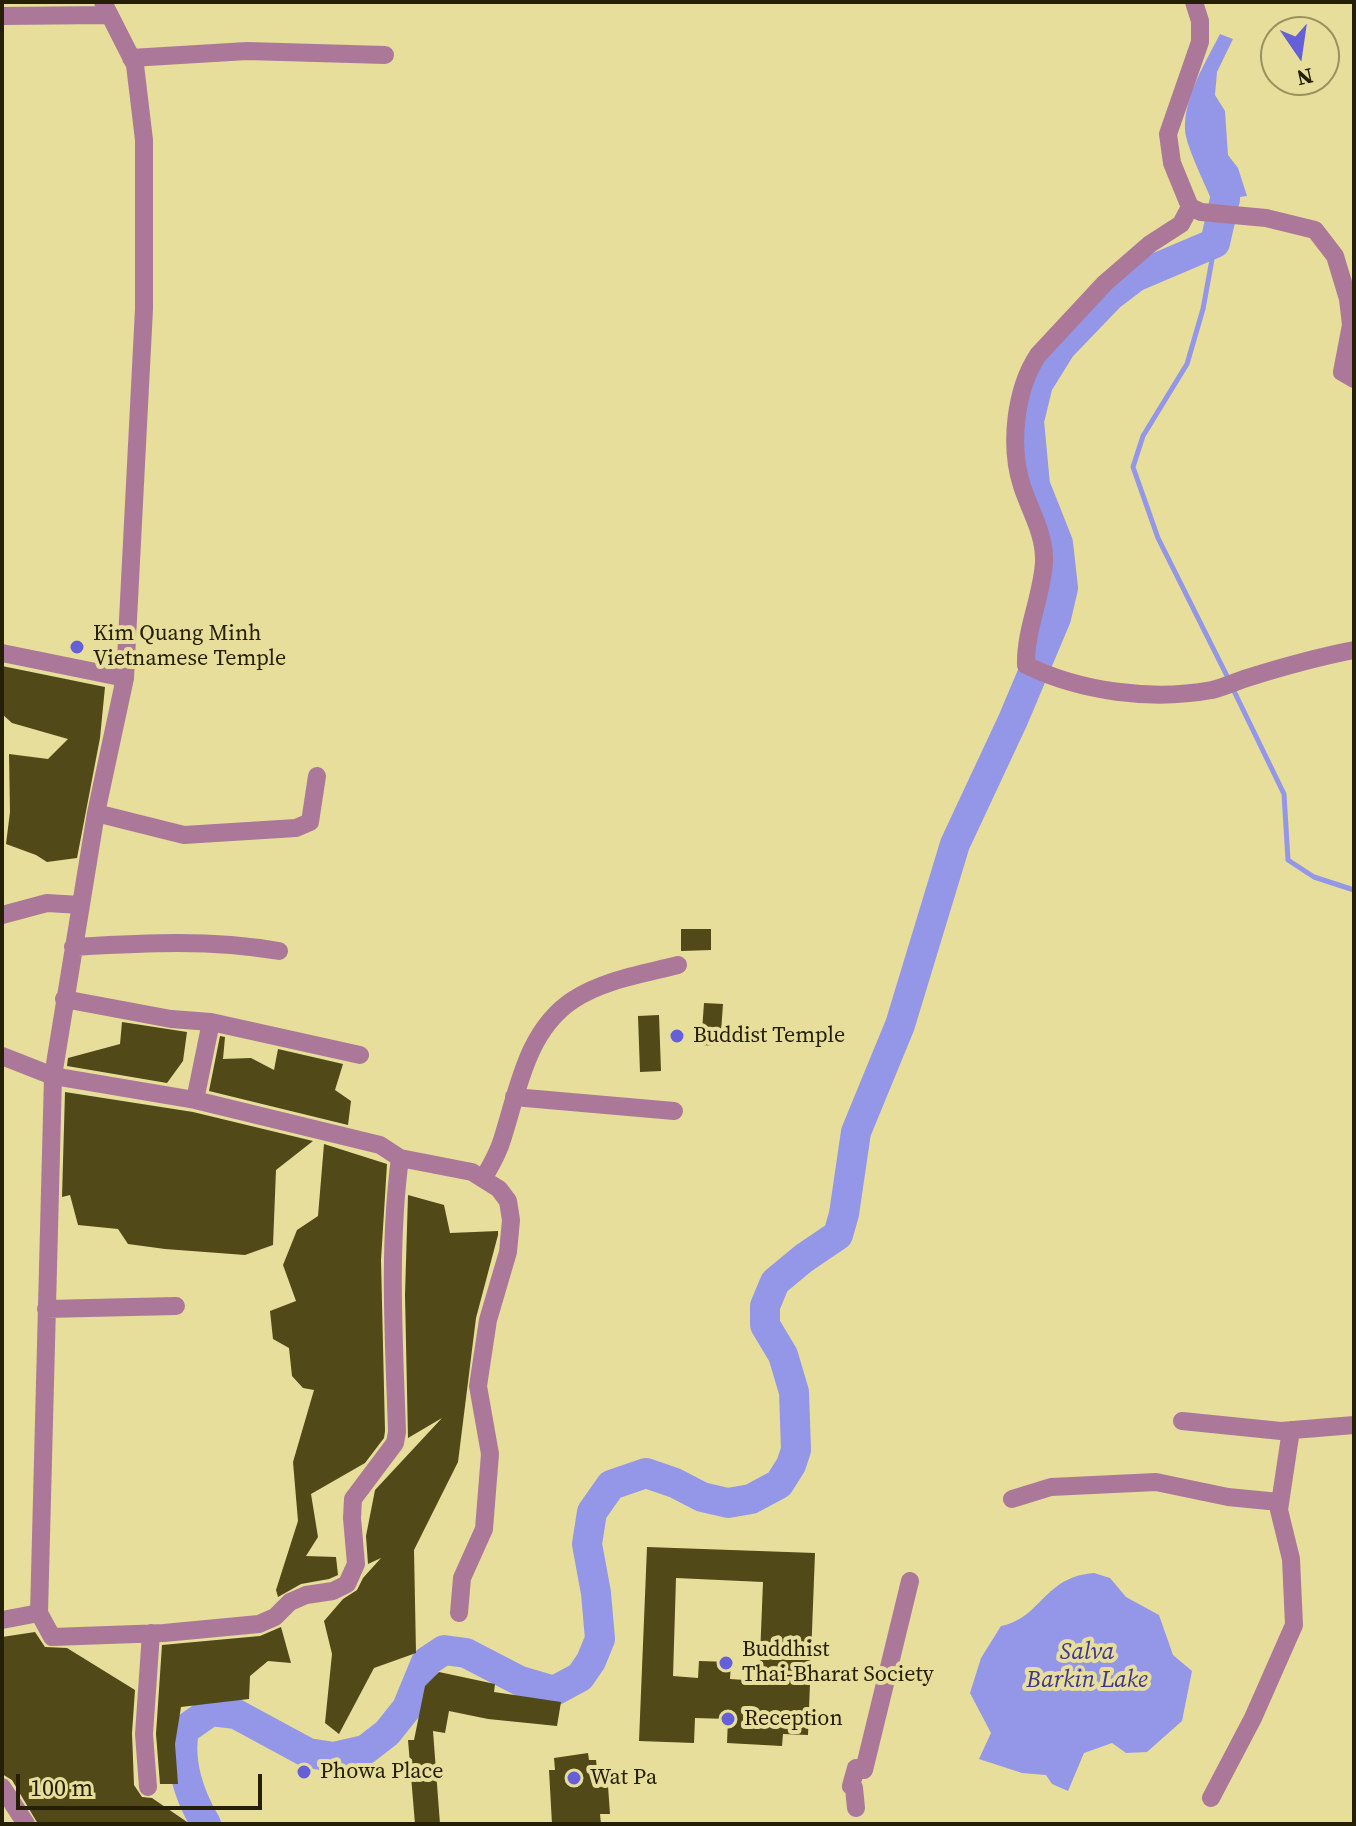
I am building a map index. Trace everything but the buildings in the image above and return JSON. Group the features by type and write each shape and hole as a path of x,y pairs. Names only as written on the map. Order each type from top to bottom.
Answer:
{"street":[{"path":"1194,2 1200,21 1200,42 1168,134 1172,163 1190,207 1201,212 1266,218 1315,230 1335,256 1348,299 1351,325 1349,364 1342,372 1354,379"},
{"path":"2,16 106,9 135,65 144,140 144,309 125,678 96,813 53,1076 39,1613 52,1637 259,1624 275,1617 290,1602 306,1595 333,1591 347,1584 356,1564 353,1499 395,1443 397,1432 391,1257 400,1158"},
{"path":"131,58 247,51 385,55"},
{"path":"1190,207 1181,224 1150,244 1105,283 1033,363 1014,434 1017,470 1037,524 1044,559 1026,665 1047,676 1076,684 1159,695 1216,689 1354,650"},
{"path":"2,653 125,678"},
{"path":"96,813 184,835 296,828 310,822 317,776"},
{"path":"2,915 47,903 80,905"},
{"path":"73,947 175,941 236,944 279,951"},
{"path":"483,1179 501,1144 523,1066 555,1016 572,1000 604,985 678,965"},
{"path":"64,999 171,1019 211,1022 360,1055"},
{"path":"195,1100 211,1022"},
{"path":"2,1056 53,1076 195,1100 380,1145 400,1158 472,1172 499,1189 508,1201 511,1220 508,1252 488,1320 478,1386 490,1454 484,1529 462,1578 459,1613"},
{"path":"514,1097 674,1111"},
{"path":"46,1309 176,1306"},
{"path":"1182,1421 1291,1430 1354,1425"},
{"path":"1211,1798 1253,1718 1294,1625 1291,1559 1279,1502 1291,1430"},
{"path":"1012,1499 1051,1487 1156,1482 1228,1497 1279,1502"},
{"path":"856,1808 854,1788 851,1786 856,1768 864,1770 910,1581"},
{"path":"2,1620 39,1613"},
{"path":"148,1787 144,1734 151,1633"},
{"path":"2,1787 26,1824"}],"water":[{"path":"1220,34 1233,39 1217,72 1215,95 1225,111 1228,155 1238,168 1247,196 1212,201 1185,129 1192,92"},
{"name":"Salva Barkin Lake","path":"1094,1573 1110,1578 1126,1597 1159,1615 1173,1655 1192,1671 1182,1721 1147,1752 1126,1753 1112,1743 1084,1753 1068,1791 1052,1784 1046,1775 1022,1773 979,1759 991,1733 970,1693 981,1658 1001,1626 1026,1615 1064,1582"}],"waterway":[{"path":"206,1824 186,1778 183,1742 184,1730 211,1711 236,1714 308,1753 334,1757 365,1750 387,1733 407,1708 426,1662 444,1650 466,1653 520,1681 554,1691 580,1677 600,1639 587,1544 592,1512 611,1485 646,1473 702,1497 728,1503 751,1499 779,1484 791,1465 796,1450 794,1392 783,1355 765,1325 765,1306 775,1282 838,1235 856,1132 900,1025 955,844 1013,720 1056,618 1063,588 1058,543 1035,485 1029,421 1038,384 1061,347 1110,296 1135,277 1215,243 1225,199"},
{"path":"1215,243 1203,309 1187,364 1143,436 1133,467 1158,538 1229,680"},
{"path":"1233,689 1284,794 1288,860 1314,877 1354,890"}],"place":[{"name":"Kim Quang Minh Vietnamese Temple","path":"77,647"},
{"name":"Buddist Temple","path":"677,1036"},
{"name":"Buddhist Thai-Bharat Society","path":"726,1663"},
{"name":"Reception","path":"728,1719"},
{"name":"Phowa Place","path":"304,1772"},
{"name":"Wat Pa","path":"574,1778"}]}
